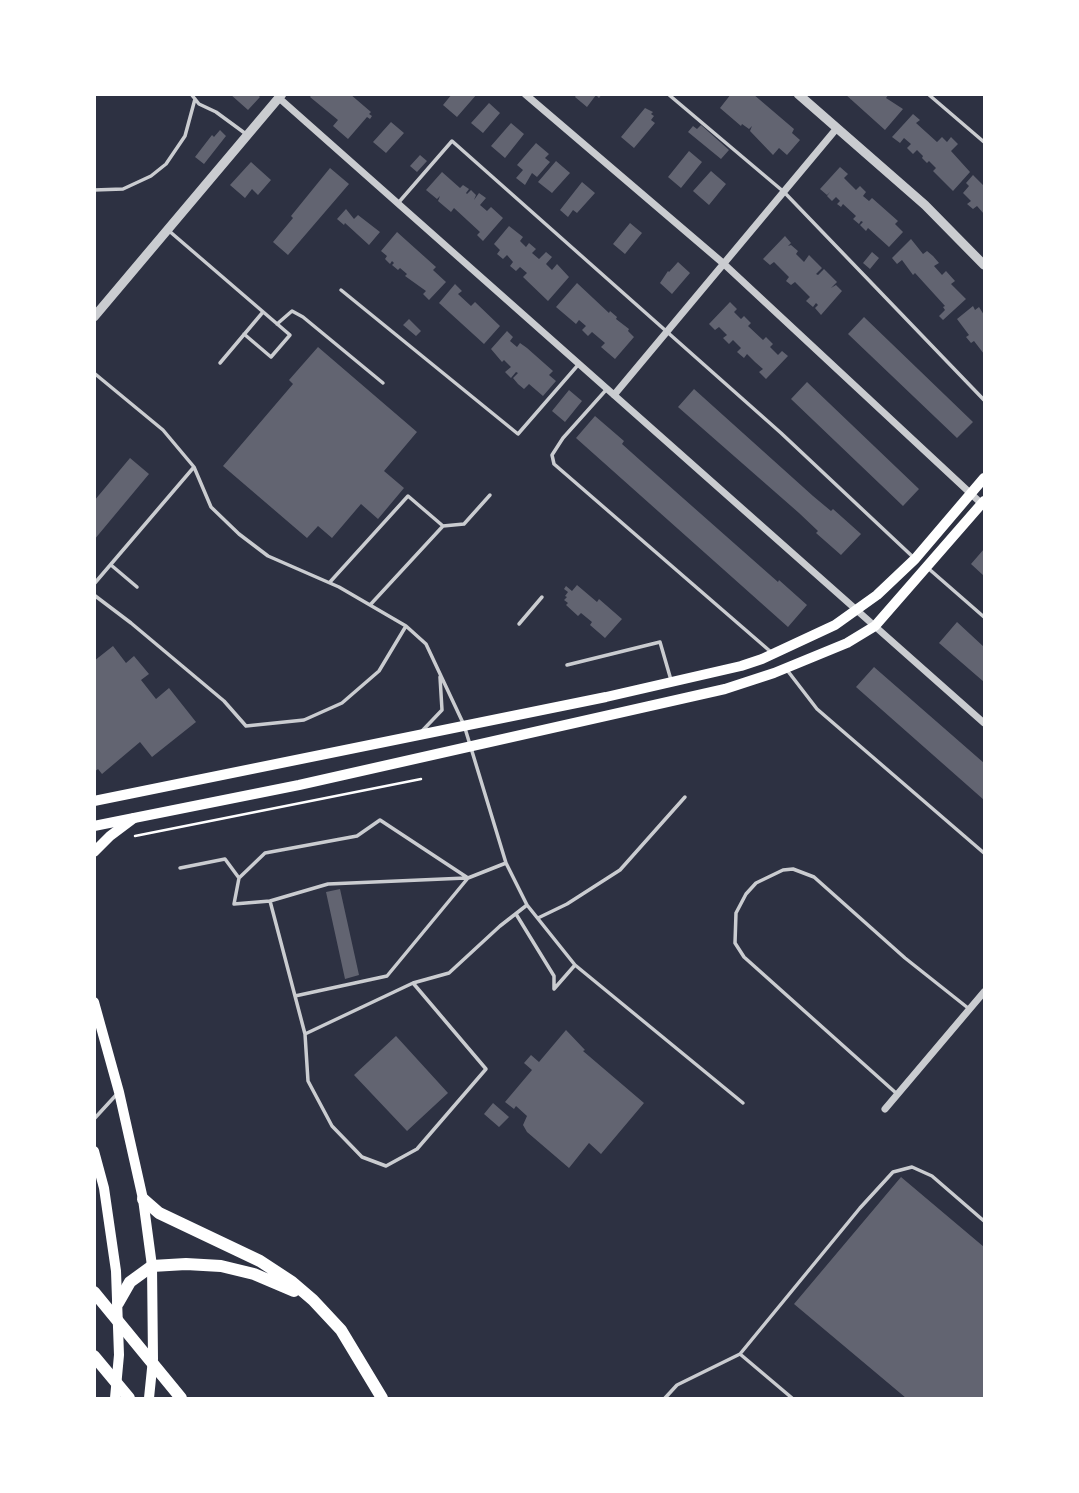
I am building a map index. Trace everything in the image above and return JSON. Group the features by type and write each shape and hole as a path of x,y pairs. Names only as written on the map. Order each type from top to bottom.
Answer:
{"highway":[{"path":"143,1199 175,1221 272,1267 313,1300 346,1338 382,1398"},
{"path":"118,1303 130,1282 152,1266 186,1264 221,1266 265,1278 313,1300"},
{"path":"94,1292 181,1398"},
{"path":"94,1356 129,1398"}],"main road":[{"path":"94,801 671,682 762,659 817,634 858,611 915,559 985,478"},
{"path":"94,826 471,747 725,688 774,673 847,643 875,626 984,504"},
{"path":"94,852 134,818"},
{"path":"94,1002 119,1092 143,1199 152,1266 153,1359 149,1398"},
{"path":"94,1151 104,1188 116,1271 119,1355 115,1398"}],"street":[{"path":"525,94 724,264 984,504"},
{"path":"798,94 925,205 985,265"},
{"path":"94,317 280,96 985,723"},
{"path":"614,395 837,128"},
{"path":"885,1109 985,992"}],"lane":[{"path":"191,94 195,100 248,135"},
{"path":"668,94 784,191 985,400"},
{"path":"928,94 985,142"},
{"path":"94,190 123,189 151,176 166,164 185,136 195,100"},
{"path":"398,203 452,141 668,331 915,559"},
{"path":"168,230 290,335 271,357 244,334"},
{"path":"341,290 517,434 579,364"},
{"path":"277,324 292,311 303,317 383,383"},
{"path":"220,363 263,312"},
{"path":"94,373 163,430 194,467 211,507 239,534 268,556 330,582 406,626 426,645 464,725 506,863 527,905 575,965 743,1103"},
{"path":"607,388 563,438 552,456 554,464 774,654"},
{"path":"94,584 194,467"},
{"path":"370,605 443,526 464,524 490,495"},
{"path":"330,582 408,496 443,526"},
{"path":"111,565 138,587"},
{"path":"928,567 985,617"},
{"path":"94,595 224,701 246,726 304,720 342,703 379,671 406,626"},
{"path":"519,624 542,597"},
{"path":"567,665 660,642 671,682"},
{"path":"786,668 817,709 985,853"},
{"path":"419,733 442,710 440,672"},
{"path":"538,918 567,904 620,870 685,797"},
{"path":"468,878 380,820 357,836 265,853 239,878 234,904 270,901 328,884 468,878 506,863"},
{"path":"180,868 225,859 239,878"},
{"path":"898,1094 744,957 735,943 736,913 756,883 783,870 804,872 814,877 905,958 970,1010"},
{"path":"295,996 387,976 468,878"},
{"path":"270,901 305,1034 308,1081 332,1126 362,1157 386,1166 417,1150 486,1069 414,983"},
{"path":"305,1034 414,983 449,973 527,905"},
{"path":"516,914 554,976 554,989 575,965"},
{"path":"94,1119 119,1092"},
{"path":"665,1398 677,1385 740,1354 893,1172 912,1167 932,1176 985,1221"},
{"path":"740,1354 792,1398"}],"path":[{"path":"135,836 421,779"}],"building":[{"path":"230,94 257,94 260,97 248,110"},
{"path":"312,94 350,94 371,112 369,114 372,116 370,119 367,117 348,139 333,126 338,120 310,97"},
{"path":"452,94 477,94 457,117 443,105"},
{"path":"577,94 602,94 599,98 596,95 587,107 575,97"},
{"path":"731,94 753,94 794,129 792,133 800,140 787,155 779,148 773,155 750,131 752,126 749,129 742,124 741,126 720,108"},
{"path":"845,94 889,94 886,98 903,109 885,130"},
{"path":"489,103 500,113 483,133 471,123"},
{"path":"645,108 653,112 651,120 655,123 634,148 621,137"},
{"path":"913,114 920,120 916,123 937,142 942,137 947,142 951,137 958,144 951,151 970,172 953,191 933,171 936,168 929,161 927,163 917,150 913,154 907,148 911,144 904,138 900,143 892,137"},
{"path":"391,122 404,133 386,153 373,142"},
{"path":"511,123 524,134 505,158 491,146"},
{"path":"701,125 729,150 721,159 688,132 693,126 697,129"},
{"path":"220,130 226,136 204,164 195,157 212,135 214,137"},
{"path":"536,143 549,154 545,158 550,162 537,177 532,173 525,185 516,178 523,170 517,165"},
{"path":"689,151 702,162 681,188 668,177"},
{"path":"420,155 427,161 417,172 410,166"},
{"path":"556,161 570,173 552,193 538,182"},
{"path":"251,162 271,180 258,195 252,189 245,198 230,185"},
{"path":"840,167 848,174 844,178 856,190 860,186 866,192 863,196 869,201 872,198 898,221 895,224 903,232 889,247 868,228 866,231 860,225 863,222 859,224 853,219 856,216 843,204 841,207 837,204 840,201 836,197 832,201 827,196 830,192 827,195 820,189"},
{"path":"330,168 349,184 288,255 273,242"},
{"path":"711,171 726,184 709,205 693,191"},
{"path":"442,172 460,188 463,185 469,189 467,194 471,190 476,195 474,200 479,193 486,198 480,205 487,211 491,207 503,218 483,241 477,235 480,232 454,208 451,212 438,201 440,196 437,199 426,190"},
{"path":"973,175 984,186 984,214 977,206 973,209 967,204 971,201 963,193 969,186 966,183"},
{"path":"582,182 595,193 577,213 573,210 568,217 560,210"},
{"path":"346,209 354,219 358,215 380,232 369,245 337,219"},
{"path":"630,223 642,233 625,254 613,244"},
{"path":"509,226 523,237 520,241 526,247 529,243 536,249 532,253 539,259 546,252 552,257 546,264 552,270 557,264 569,277 548,301 523,277 527,273 520,267 516,271 510,266 513,262 507,255 503,259 497,254 500,250 494,244"},
{"path":"397,232 436,267 433,270 446,282 429,300 423,294 426,291 405,276 407,274 400,268 398,270 392,265 392,261 390,264 381,251"},
{"path":"785,236 791,243 788,246 791,245 798,251 796,254 804,262 809,255 822,268 816,274 824,269 837,282 831,288 836,285 842,291 821,315 815,308 818,305 816,303 813,307 806,301 810,297 795,282 791,285 786,281 789,277 774,262 770,265 763,259"},
{"path":"911,239 923,254 927,251 933,256 939,263 934,266 942,275 946,271 955,281 951,284 966,299 943,320 939,316 945,306 915,273 913,275 902,260 897,264 892,258"},
{"path":"872,252 879,258 870,269 863,263"},
{"path":"678,262 690,273 672,294 660,283"},
{"path":"577,283 609,313 610,311 617,317 634,337 615,359 601,347 605,343 592,332 588,336 582,330 586,326 579,320 576,324 556,307"},
{"path":"455,284 462,291 458,294 471,306 475,302 500,326 484,344 439,303"},
{"path":"730,302 737,309 734,312 741,319 744,316 751,323 748,326 763,340 766,337 773,344 770,347 778,355 782,351 788,356 766,379 759,372 763,369 747,354 744,358 737,352 741,348 733,340 729,344 723,338 727,335 719,327 715,330 709,324"},
{"path":"973,306 975,310 979,307 984,315 984,354 974,341 971,343 966,337 969,335 957,319"},
{"path":"864,317 973,422 957,438 848,334"},
{"path":"409,319 421,331 416,336 403,325"},
{"path":"507,331 513,337 510,341 517,347 520,343 553,371 549,375 556,381 543,396 529,384 524,389 518,384 513,378 518,373 511,378 505,372 511,367 504,360 502,362 491,349"},
{"path":"318,347 417,432 384,471 404,488 378,519 361,504 332,538 318,526 307,538 223,466 293,384 289,380"},
{"path":"807,382 919,489 903,506 791,399"},
{"path":"694,389 813,496 831,511 833,509 861,534 841,555 816,533 818,531 799,513 678,407"},
{"path":"569,390 582,401 565,422 552,411"},
{"path":"595,416 624,441 622,444 641,461 807,605 788,627 576,438"},
{"path":"130,458 149,474 94,540 94,501"},
{"path":"984,549 984,576 971,564"},
{"path":"577,585 622,619 605,638 590,625 592,622 581,613 578,616 566,605 568,603 564,600 568,592 564,589 566,586 572,591"},
{"path":"957,622 984,647 984,682 939,643"},
{"path":"113,646 126,663 134,656 149,674 141,680 156,699 169,688 196,722 152,757 140,742 102,774 98,769 94,772 94,661"},
{"path":"874,667 984,763 984,800 856,687"},
{"path":"340,889 359,975 345,979 326,892"},
{"path":"566,1030 585,1050 583,1051 644,1103 601,1154 589,1143 569,1168 527,1132 523,1125 527,1116 516,1106 514,1109 505,1102 532,1070 524,1063 531,1055 539,1062"},
{"path":"396,1036 448,1093 407,1131 354,1075"},
{"path":"493,1103 509,1117 499,1127 484,1114"},
{"path":"901,1177 984,1247 984,1398 906,1398 794,1304"}]}
